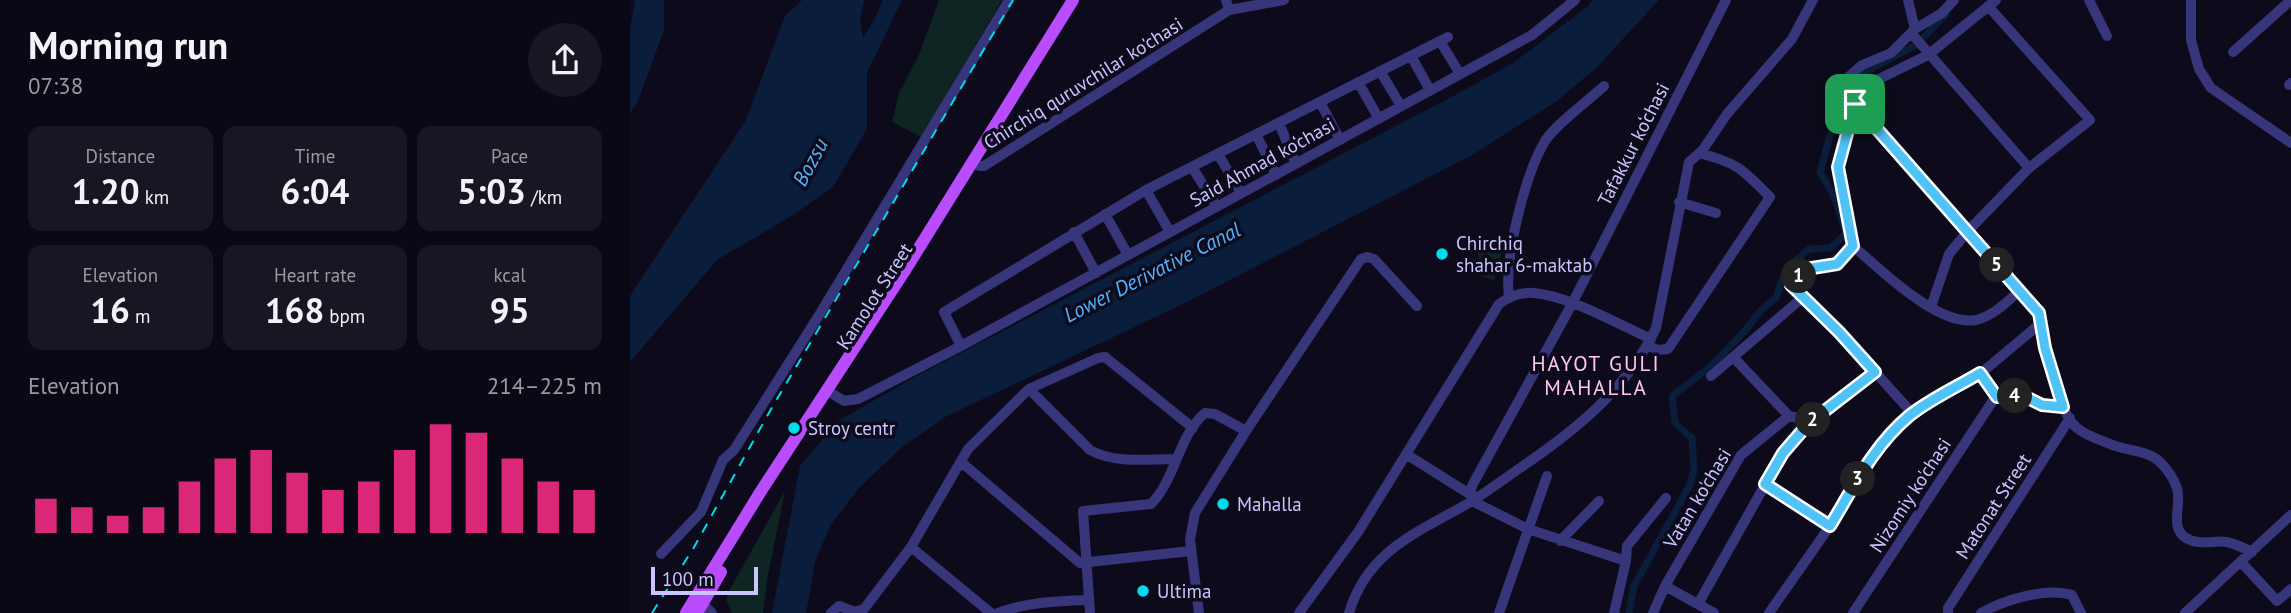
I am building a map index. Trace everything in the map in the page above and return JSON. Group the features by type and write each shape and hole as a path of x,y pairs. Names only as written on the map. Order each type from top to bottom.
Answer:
{"main road":[{"name":"Kamolot Street","path":"830,392 1073,0"},
{"name":"Kamolot Street","path":"697,609 761,491 830,392 979,166 1082,0"}],"street":[{"path":"662,554 701,512 723,460 734,450 821,312 1009,0"},
{"name":"Chirchiq quruvchilar ko'chasi","path":"979,166 984,166 1228,5 1284,0"},
{"name":"Said Ahmad ko‘chasi","path":"830,392 844,401 858,399 961,346 1532,35 1575,0"},
{"name":"Tafakkur ko‘chasi","path":"1471,498 1474,482 1572,304 1726,0"},
{"path":"1349,613 1368,574 1389,550 1558,442 1587,419 1616,390 1649,342 1663,298 1679,202 1689,162 1792,38 1813,0"},
{"path":"1908,0 1913,31 1928,55 2029,168"},
{"path":"1845,80 1862,65 1891,53 1913,31 1942,13 1954,0"},
{"path":"2089,0 2107,36"},
{"path":"2191,0 2191,40 2199,69 2211,88 2291,142"},
{"path":"2233,52 2291,0"},
{"path":"1931,307 1949,254 1966,232 2029,168 2088,122 2089,117 1992,3 1928,55 1879,79 1863,92 1855,104 1838,167 1853,246 1887,276 1931,307 1962,320 1976,320 1990,314 2020,290"},
{"name":"Said Ahmad ko‘chasi","path":"961,346 944,312 1146,190 1444,39 1460,74"},
{"path":"1411,56 1430,90"},
{"path":"1380,71 1401,106"},
{"path":"1359,82 1378,118"},
{"path":"1509,296 1507,281 1510,259 1527,182 1546,139 1604,86"},
{"path":"1320,102 1340,140"},
{"path":"1855,104 2039,313 2045,348 2063,407 2076,427 2111,444 2158,459 2177,488 2180,500 2177,523 2179,533 2187,539 2200,542 2225,541 2252,552"},
{"path":"1279,123 1296,164"},
{"path":"1256,134 1276,175"},
{"path":"1299,613 1358,533 1499,304 1509,296 1533,293 1572,304 1649,342 1657,350 1668,349 1770,197 1741,168 1726,160 1699,153"},
{"path":"1218,154 1241,193"},
{"path":"1192,167 1217,207"},
{"path":"1146,190 1170,232"},
{"path":"1679,202 1716,213"},
{"path":"1105,214 1128,255"},
{"path":"1074,232 1096,273"},
{"path":"1853,246 1837,264 1806,269 1792,282 1792,288 1839,332 1912,413"},
{"path":"1199,613 1190,539 1195,513 1246,431 1362,259 1374,259 1417,306"},
{"path":"1711,376 1802,298"},
{"path":"1769,613 1830,526 1878,447 1912,413 1980,373 2041,323"},
{"path":"831,613 839,607 855,611 864,609 911,547 968,449 1029,389 1103,356 1193,428"},
{"path":"1734,358 1789,416 1811,421"},
{"path":"1698,604 1783,453 1811,421 1875,372"},
{"path":"1980,373 1996,396 2027,396 2042,405 2063,407"},
{"path":"1029,389 1090,450 1098,454 1116,458 1176,459"},
{"name":"Nizomiy ko'chasi","path":"1853,613 1996,396"},
{"path":"1090,613 1083,511 1151,504 1193,428 1205,413 1215,414 1246,431"},
{"name":"Vatan ko'chasi","path":"1653,613 1665,586 1741,455 1789,416"},
{"name":"Matonat Street","path":"1948,613 1948,608 2070,418"},
{"path":"1406,454 1471,498 1528,529 1626,561"},
{"path":"961,462 1080,563 1191,551"},
{"path":"1499,613 1547,476"},
{"path":"1765,484 1830,526"},
{"path":"1614,613 1629,543 1665,498"},
{"path":"1560,541 1599,501"},
{"path":"2185,613 2291,515"},
{"path":"911,547 991,613"},
{"path":"2241,562 2277,601 2291,589"},
{"path":"1665,586 1714,613"},
{"path":"1982,613 1995,605 2012,600 2054,592 2072,595 2081,613"},
{"path":"998,613 1048,602 1088,600"}],"green space":[{"path":"939,0 1002,0 921,137 892,122 899,93 919,55"},
{"path":"1483,237 1504,243 1494,280 1473,274"},
{"path":"785,491 763,613 732,613 726,600 730,589"}],"water":[{"path":"635,0 664,0 664,30 638,101 630,114 630,29"},
{"name":"Bozsu","path":"802,0 864,0 860,21 863,38 883,0 902,0 867,73 867,129 833,187 793,215 717,260 630,362 630,296 746,120 785,16"},
{"name":"Lower Derivative Canal","path":"1593,0 1659,0 1596,68 1557,101 1472,155 1187,302 945,417 901,448 858,489 830,526 815,562 806,613 772,613 800,466 838,421 915,377 1513,63"}],"waterway":[{"path":"1922,39 1946,14"},
{"path":"1629,613 1634,586 1690,485 1694,470 1692,438 1675,423 1672,396 1710,367 1761,310 1776,298 1786,269 1809,249 1831,248 1846,233 1834,196 1820,172 1842,92 1869,70 1914,46"}],"railway":[{"path":"652,613 693,549 770,411 1013,0"}],"place":[{"name":"Chirchiq shahar 6-maktab","path":"1442,254"},
{"name":"Stroy centr","path":"794,428"},
{"name":"Mahalla","path":"1223,504"},
{"name":"Ultima","path":"1143,591"}],"district":[{"name":"HAYOT GULI MAHALLA","path":"1596,375"}],"route":[{"path":"1855,104 2039,313 2045,348 2063,407 2042,405 2022,395 1997,397 1980,373 1912,413 1896,428 1878,447 1830,526 1765,484 1783,453 1809,423 1875,372 1791,285 1806,269 1837,264 1853,246 1838,174 1838,161 1855,104"}]}
